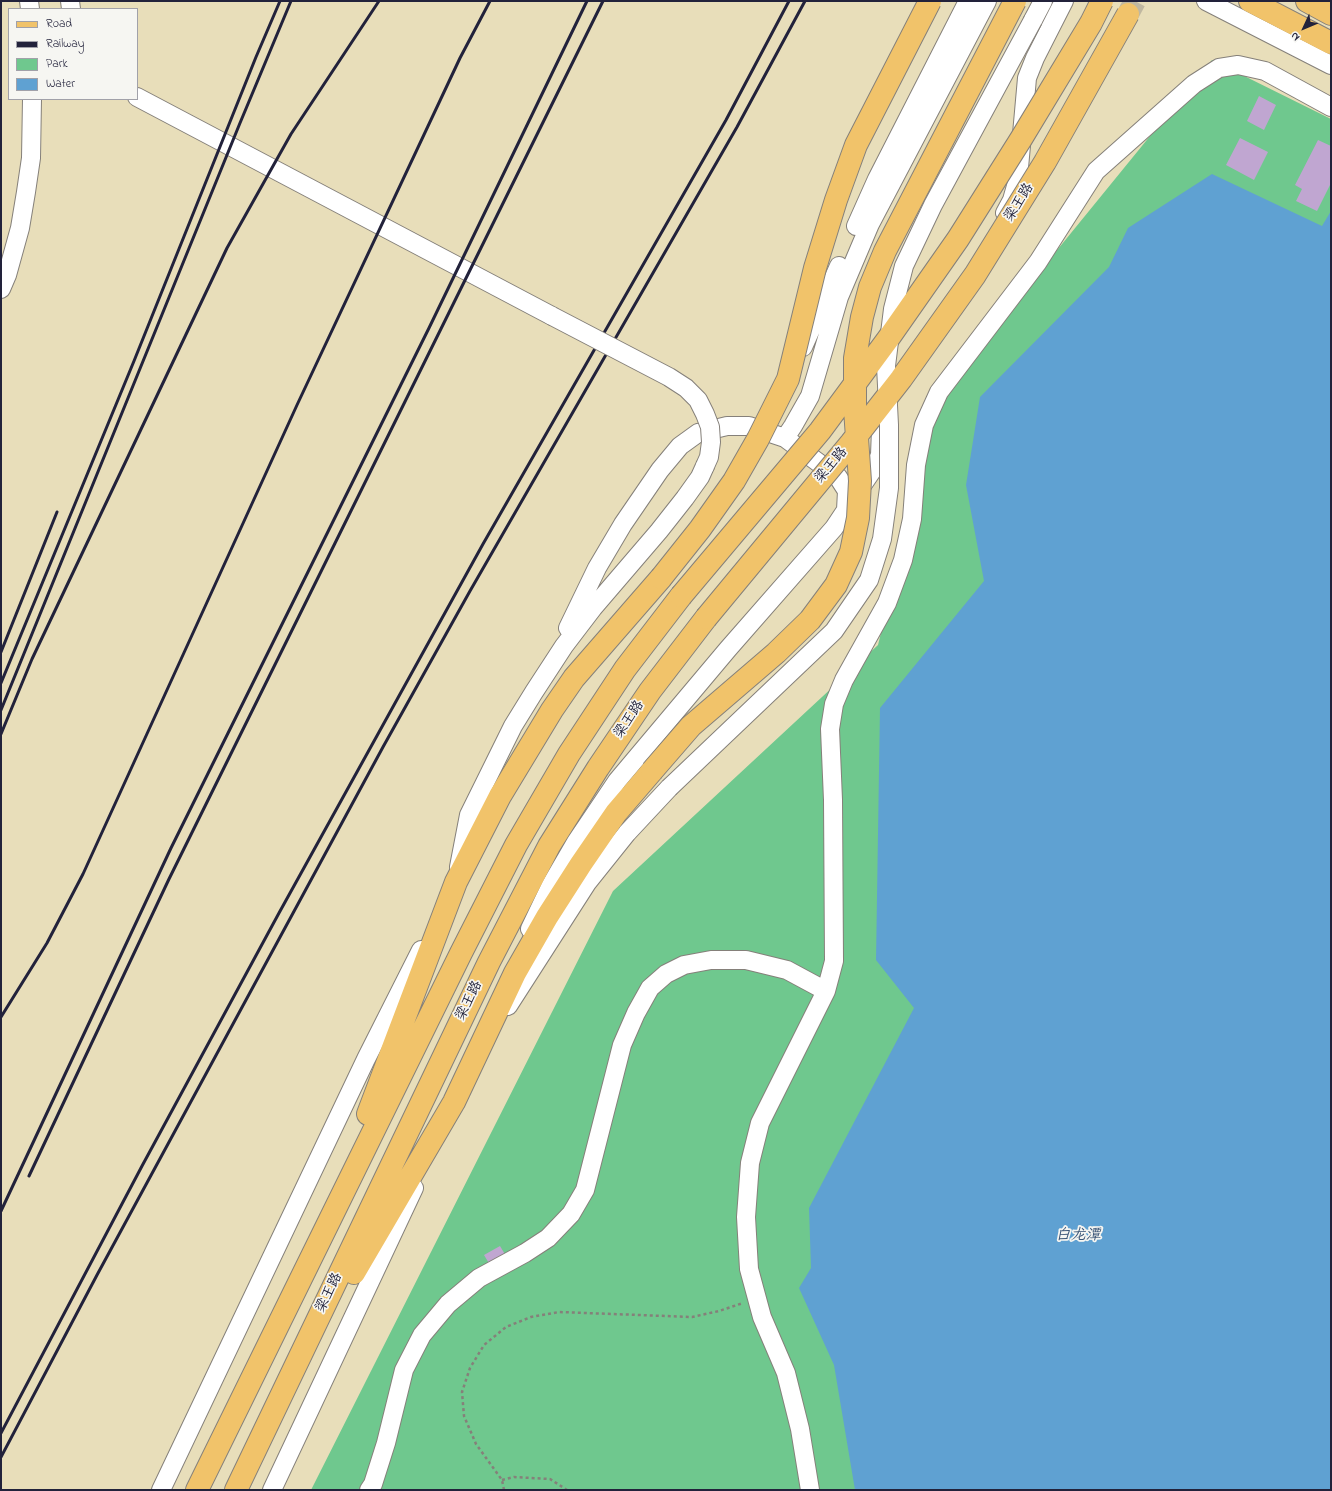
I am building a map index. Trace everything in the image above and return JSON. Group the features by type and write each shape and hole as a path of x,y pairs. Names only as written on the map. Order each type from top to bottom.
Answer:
{"main road":[{"name":"梁王路","path":"321,1238 456,882 500,796 552,710 579,672 661,578 700,529 734,482 758,439 788,379 815,268 836,200 856,145 930,1"},
{"path":"276,1405 454,1102 515,973 547,917 581,864 616,813 691,726 776,653 810,620 836,585 850,552 858,518 860,481 855,409 855,358 862,317 870,287 885,251 1015,1"},
{"name":"梁王路","path":"197,1490 461,952 516,845 569,754 617,682 681,596 820,431 888,339 958,239 1022,139 1091,23 1102,1"},
{"path":"1250,1 1331,43"},
{"path":"1307,1 1331,14"},
{"name":"梁王路","path":"236,1490 489,962 549,846 598,768 650,691 706,618 851,443 901,379 975,275 1045,162 1128,14"}],"street":[{"path":"788,379 833,281 877,179 968,1"},
{"path":"785,438 810,396 839,297 870,224 979,9 987,1"},
{"path":"272,1490 454,1102 503,1014 587,883 627,832 669,788 834,631 869,580 882,539 889,488 889,425 886,366 893,309 904,266 933,205 1043,1"},
{"path":"515,973 530,929 551,885 576,842 617,781 728,649 834,528 874,468 880,455 882,441 882,399 885,386 1000,222 1012,200 1018,178 1027,78 1035,58 1064,1"},
{"path":"1206,1 1331,65"},
{"path":"810,1490 800,1429 786,1374 762,1317 749,1269 746,1217 750,1163 760,1123 826,991 834,961 833,800 830,729 834,704 844,680 887,603 903,560 912,519 916,465 924,425 939,392 1038,262 1096,171 1194,84 1219,68 1238,65 1265,71 1331,107"},
{"path":"138,98 669,377 686,388 698,400 710,428 711,442 709,457 700,477 659,531 593,608 564,646 513,726 469,815 456,882 366,1059 161,1490"},
{"path":"1,289 7,275 20,228 26,192 31,158 32,100"},
{"path":"550,668 597,568 628,518 660,470 680,446 698,433 727,426 749,426 785,438 838,477 847,491 846,510"},
{"path":"369,1490 373,1484 386,1443 404,1370 422,1335 448,1304 479,1278 525,1253 548,1238 572,1214 585,1190 622,1045 650,988 666,974 684,965 712,960 746,960 787,970 826,991"}],"path":[{"path":"504,1490 502,1480 476,1444 464,1416 462,1392 470,1368 484,1345 506,1327 531,1317 559,1312 692,1318 757,1299"},
{"path":"502,1480 514,1477 550,1479 567,1490"}],"green space":[{"name":"白龙潭","path":"1212,60 1331,119 1331,1490 311,1490 613,891 878,645 939,395"}],"water":[{"name":"白龙潭","path":"1212,174 1322,226 1331,211 1331,1490 855,1490 834,1365 799,1288 811,1268 809,1208 914,1008 876,960 880,708 984,581 966,485 980,397 1109,267 1128,228"}],"building":[{"path":"1259,96 1276,105 1264,130 1247,121"},
{"path":"1240,138 1268,152 1254,180 1226,165"},
{"path":"1318,140 1331,146 1331,183 1317,211 1296,201 1302,189 1295,185"},
{"path":"500,1246 506,1256 490,1265 484,1255"}],"tunnel":[{"path":"1128,14 1135,1"}],"railway":[{"path":"1,683 280,1"},
{"path":"1,710 291,1"},
{"path":"1,734 32,659 227,248 291,134 379,1"},
{"path":"1,1017 47,943 83,874 297,405 460,58 490,1"},
{"path":"1,1211 171,848 429,328 587,1"},
{"path":"29,1176 169,879 603,1"},
{"path":"1,1433 142,1166 279,913 483,544 726,120 789,1"},
{"path":"1,1457 97,1275 383,747 470,591 737,127 805,1"},
{"path":"1,652 57,512"}]}
